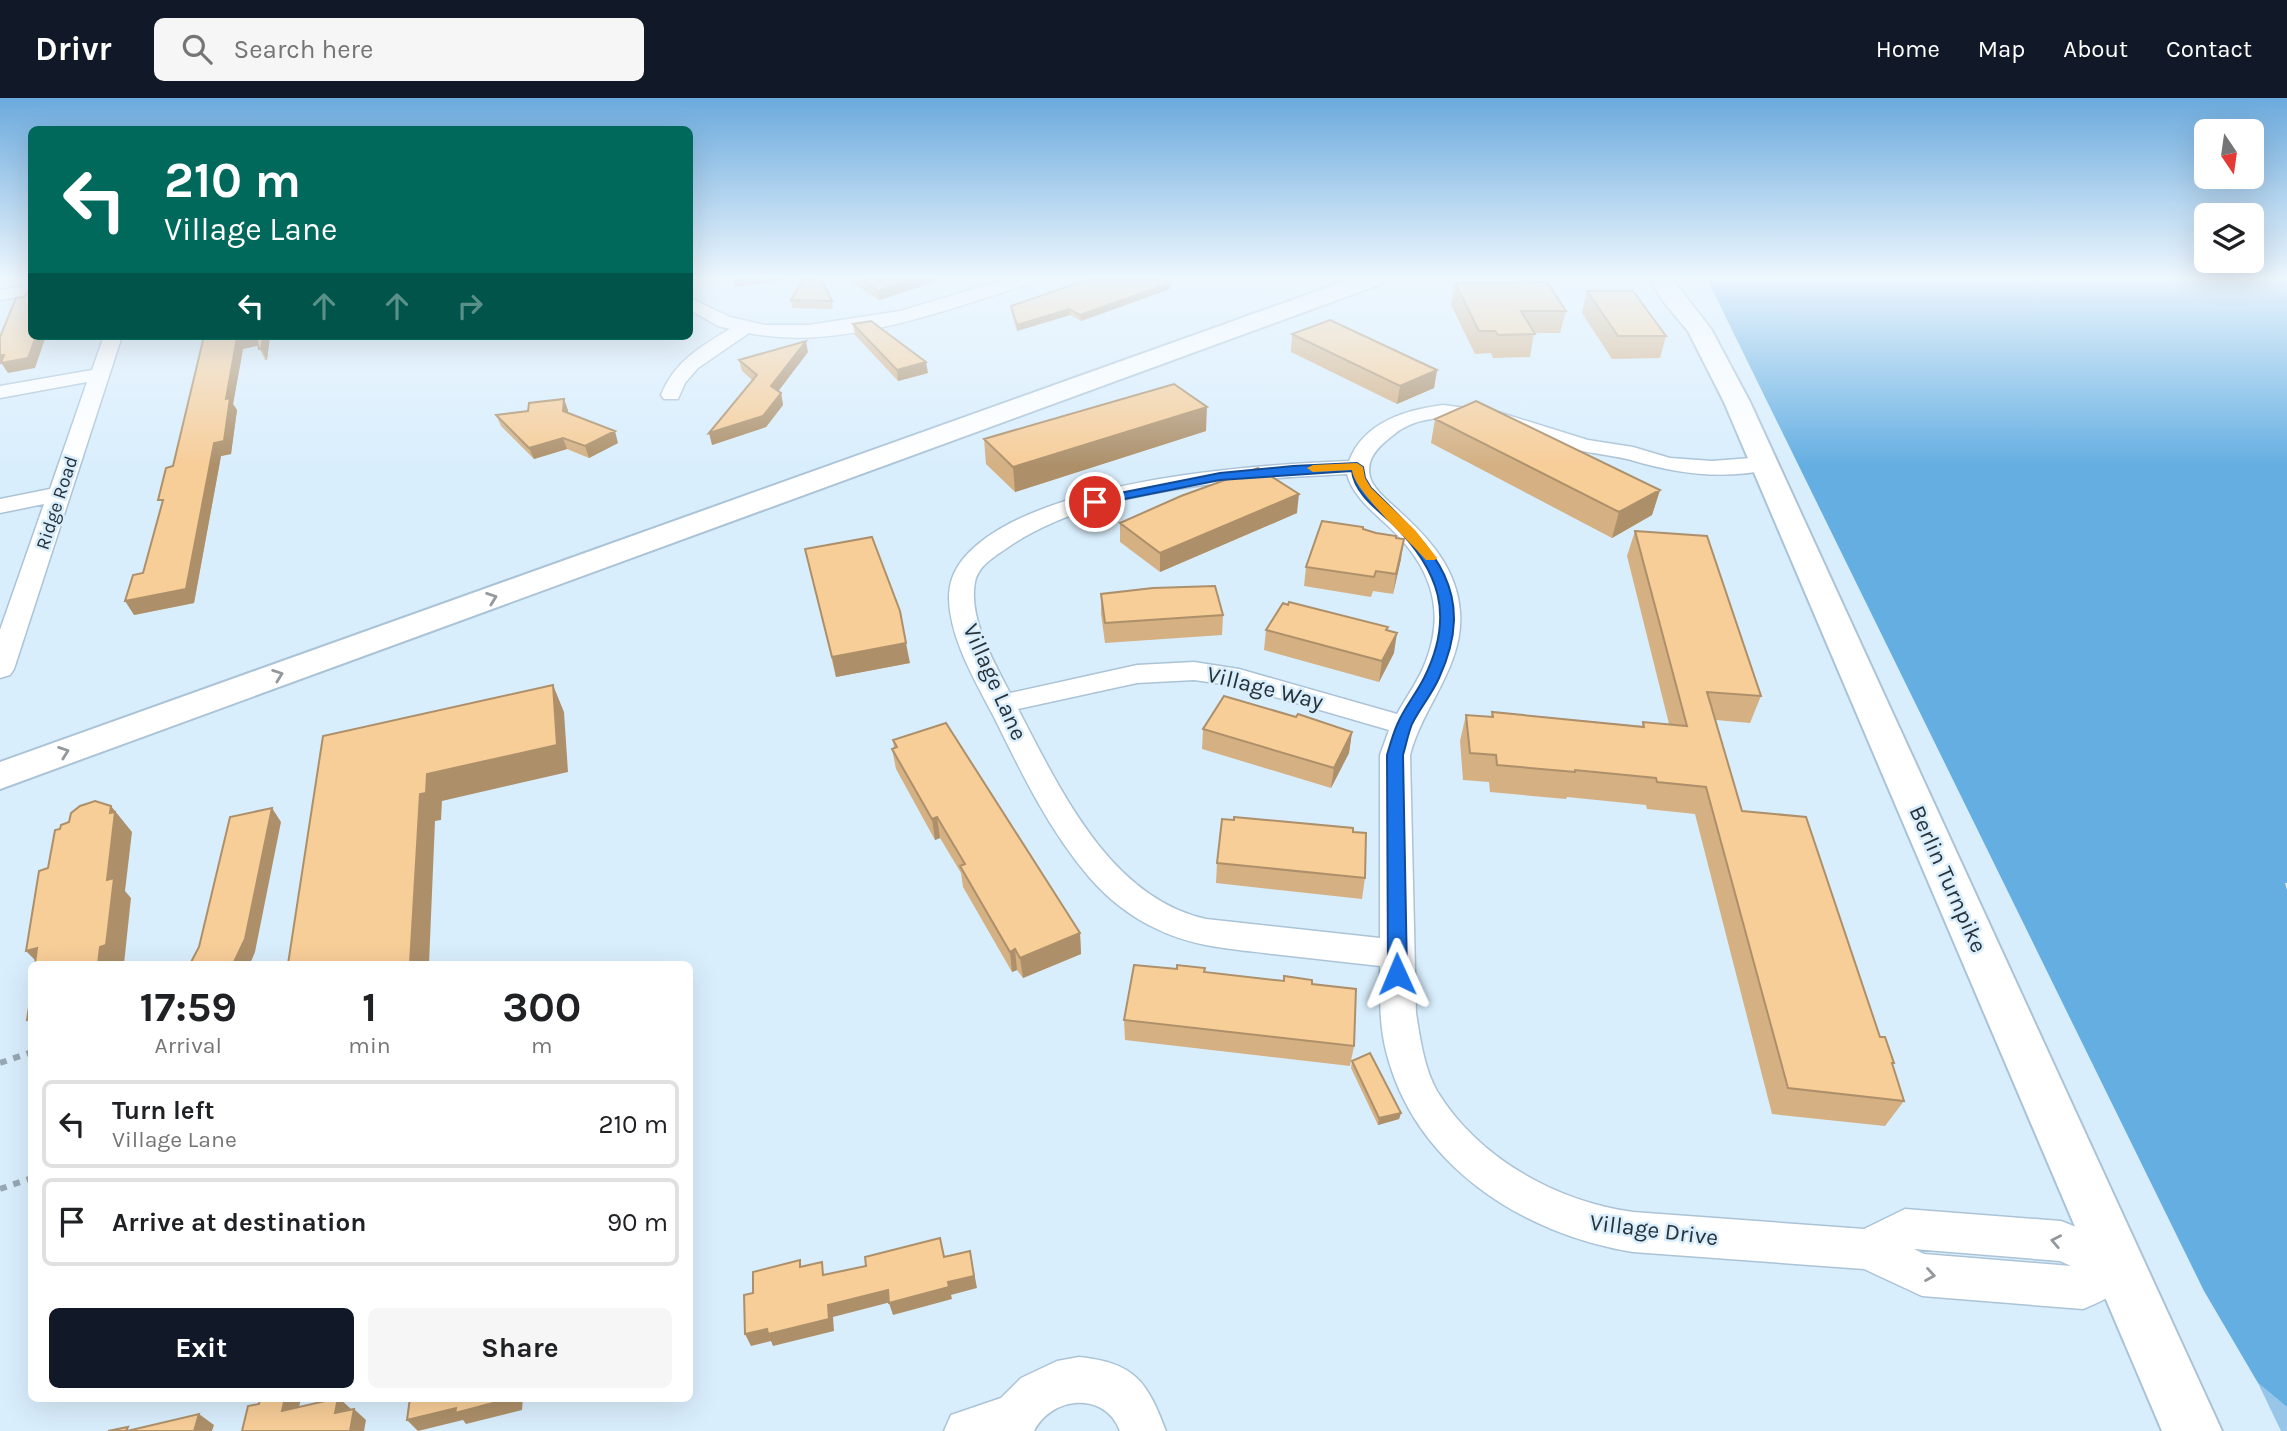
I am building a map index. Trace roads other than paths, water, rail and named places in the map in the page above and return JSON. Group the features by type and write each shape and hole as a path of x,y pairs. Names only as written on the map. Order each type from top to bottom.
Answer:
{"main road":[{"path":"0,748 1152,341"},
{"path":"0,776 1201,341"},
{"name":"Berlin Turnpike","path":"1705,341 1737,402 2192,1431"}],"street":[{"name":"Ridge Road","path":"1,662 111,341"},
{"path":"671,395 675,383 687,367 724,341"},
{"path":"0,391 100,374"},
{"path":"1357,467 1362,453 1382,430 1404,419 1436,413 1503,419 1586,446 1634,454 1660,463 1743,469 1764,464"},
{"name":"Village Lane","path":"1357,467 1254,473 1156,487 1069,509 1002,539 968,570 963,579 961,596 975,644 1001,704 1038,773 1090,854 1116,885 1152,913 1210,933 1397,954"},
{"name":"Village Drive","path":"1357,467 1366,491 1426,552 1439,573 1447,600 1447,627 1442,655 1404,725 1394,772 1400,1031 1408,1067 1424,1103 1452,1140 1492,1175 1541,1206 1585,1223 1633,1232 1867,1249 1922,1275 2083,1288 2119,1265"},
{"path":"0,506 60,494"},
{"name":"Village Way","path":"1001,704 1136,674 1194,671 1239,678 1404,725"},
{"path":"967,1431 1012,1424 1029,1399 1048,1385 1070,1378 1093,1380 1114,1388 1130,1404 1143,1431"}]}
